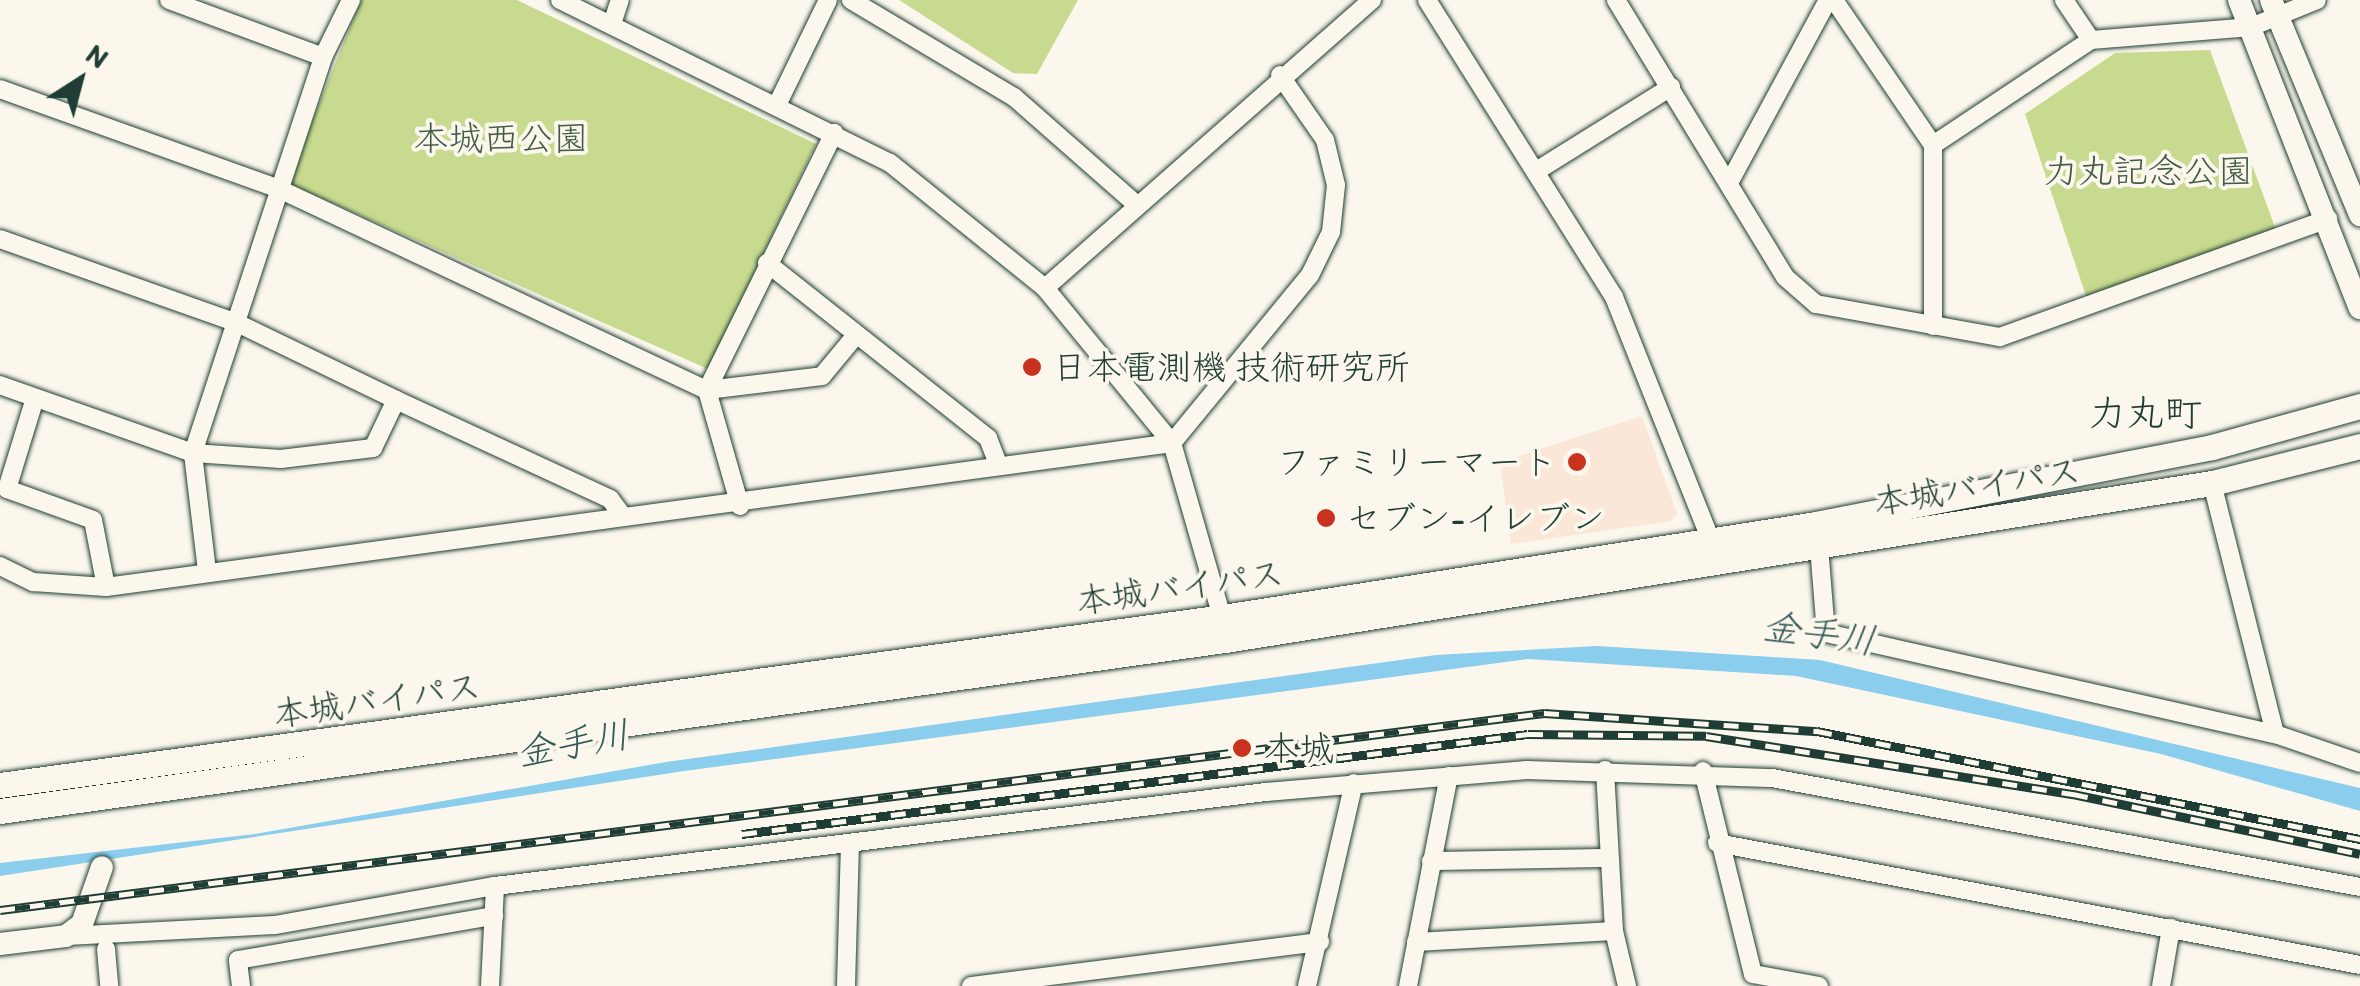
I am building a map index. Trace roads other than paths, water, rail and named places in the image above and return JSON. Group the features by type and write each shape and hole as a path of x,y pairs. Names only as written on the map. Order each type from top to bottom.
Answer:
{"highway":[{"name":"本城バイパス","path":"1818,536 2212,446 2360,406"},
{"name":"本城バイパス","path":"0,811 1715,551 2212,482 2360,446"},
{"name":"本城バイパス","path":"0,785 1224,628"}],"main road":[{"path":"2238,0 2328,219 2360,308"},
{"path":"2276,8 2360,216"},
{"path":"0,944 66,936 82,924 102,867"}],"street":[{"path":"169,0 323,57"},
{"path":"207,571 193,453 323,57 350,0"},
{"path":"560,0 778,104 904,173 1044,288 1172,444 1224,628"},
{"path":"612,24 620,0"},
{"path":"778,104 828,0"},
{"path":"852,0 920,32 1014,97 1138,205"},
{"path":"1044,288 1280,75 1372,0"},
{"path":"1427,0 1538,170 1640,348 1715,551"},
{"path":"1616,0 1785,278 1816,304 2000,337 2328,219"},
{"path":"1729,183 1831,0 1934,146 1933,326"},
{"path":"2064,0 2092,40"},
{"path":"1934,146 2092,40 2251,27 2276,8 2317,0"},
{"path":"0,566 34,582 106,587 622,515 740,506 996,462 1172,444 1310,275 1331,232 1336,186 1325,140 1280,75"},
{"path":"1538,170 1670,87"},
{"path":"0,89 279,189 706,390 822,376 856,335"},
{"path":"740,506 706,390 834,133"},
{"path":"0,239 234,322 610,499 622,515"},
{"path":"767,263 988,438 996,462"},
{"path":"0,386 193,453 281,459 373,448 396,400"},
{"path":"36,398 7,489 93,520 106,587"},
{"path":"2212,482 2275,734"},
{"path":"1818,536 1826,633 2275,734 2360,763"},
{"path":"1605,770 1614,931 1627,986"},
{"path":"66,936 275,925 495,886 1354,783 1605,770 1704,772 2360,887"},
{"path":"1704,772 1717,843 1753,980 1819,986"},
{"path":"1408,986 1449,776"},
{"path":"1308,986 1354,783"},
{"path":"1717,843 2360,965"},
{"path":"846,986 850,845"},
{"path":"1431,861 1607,858"},
{"path":"490,986 495,886"},
{"path":"241,986 238,960 494,916"},
{"path":"2161,986 2171,928"},
{"path":"1416,942 1614,931"},
{"path":"971,986 1320,942"},
{"path":"106,948 109,986"}],"water":[{"path":"1597,646 1820,660 2360,788 2360,811 2161,754 1796,676 1528,659 684,771 0,876 0,863 255,834 666,762 1436,655"}],"railway":[{"path":"0,910 1544,713 1817,731 2360,839"},
{"path":"742,834 1528,734 1706,736 2073,794 2360,854"}],"place":[{"name":"日本電測機 技術研究所","path":"1032,367"},
{"name":"ファミリーマート","path":"1577,462"},
{"name":"セブン-イレブン","path":"1326,518"},
{"name":"本城","path":"1242,748"}],"district":[{"name":"力丸町","path":"2145,414"}],"park label":[{"name":"本城西公園","path":"501,138"},
{"name":"力丸記念公園","path":"2148,171"}],"water label":[{"name":"金手川","path":"1819,634"},
{"name":"金手川","path":"573,744"}]}
